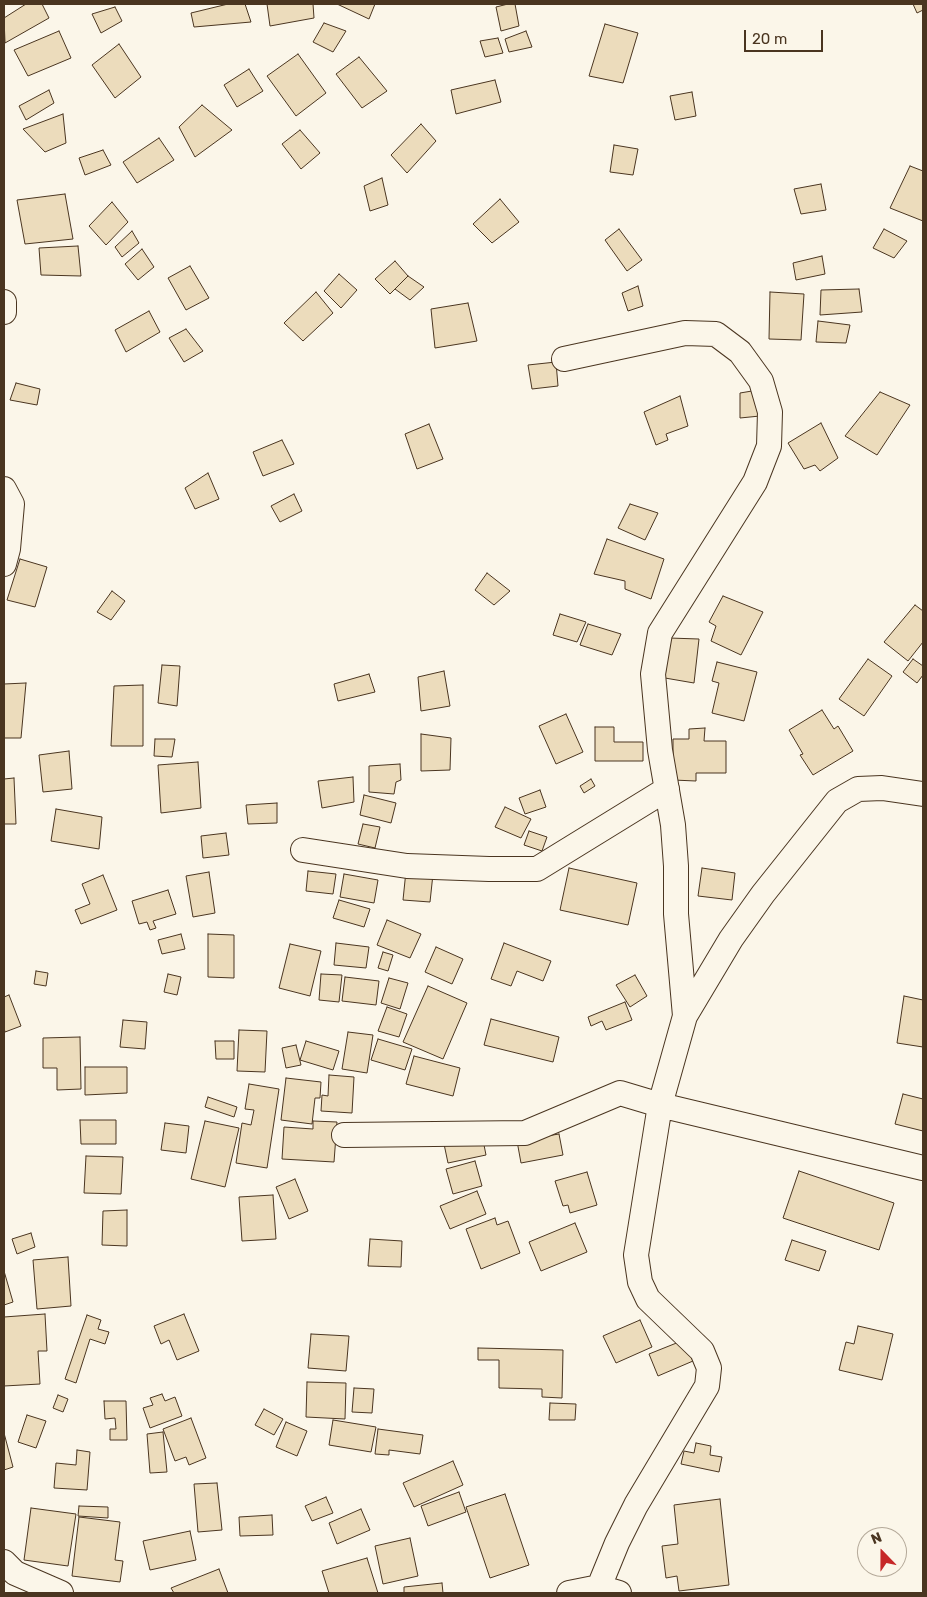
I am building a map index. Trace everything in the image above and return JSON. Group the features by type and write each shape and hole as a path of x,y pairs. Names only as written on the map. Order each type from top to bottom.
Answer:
{"street":[{"path":"4,302 4,312"},
{"path":"564,359 685,333 716,334 740,352 761,381 770,412 769,446 755,482 660,633 653,674 660,750 674,825 676,914 684,1016"},
{"path":"4,489 12,504 8,549 4,564"},
{"path":"569,1593 609,1590 617,1543 636,1505 706,1386 708,1377 709,1368 702,1351 668,1316 648,1299 640,1282 636,1255 660,1105 684,1016 731,939 837,802 858,789 882,788 923,794"},
{"path":"303,850 407,866 537,869 667,789"},
{"path":"344,1134 525,1133 620,1092 660,1105 923,1168"},
{"path":"4,1562 15,1573 61,1593"}],"building":[{"path":"26,4 42,4 49,18 5,43 4,18"},
{"path":"228,4 245,4 251,22 194,27 191,13"},
{"path":"267,4 313,4 314,18 270,26"},
{"path":"337,4 375,4 369,19"},
{"path":"515,4 519,26 501,31 496,7"},
{"path":"913,4 923,4 923,10 917,13"},
{"path":"115,7 122,21 101,33 92,14"},
{"path":"324,23 346,31 333,52 313,42"},
{"path":"605,24 638,33 623,83 589,76"},
{"path":"59,31 71,58 28,76 14,50"},
{"path":"526,31 532,47 509,52 505,39"},
{"path":"498,38 503,53 485,57 480,41"},
{"path":"119,44 141,77 115,98 92,65"},
{"path":"298,54 326,93 296,116 267,76"},
{"path":"359,57 387,91 362,108 336,74"},
{"path":"249,69 263,91 237,107 224,85"},
{"path":"495,80 501,102 456,114 451,90"},
{"path":"49,90 54,103 26,120 19,106"},
{"path":"692,92 696,116 675,120 670,96"},
{"path":"202,105 232,130 195,157 179,127"},
{"path":"63,114 66,143 45,152 23,129"},
{"path":"421,124 436,141 407,173 391,155"},
{"path":"300,130 320,153 301,169 282,144"},
{"path":"159,138 174,160 137,183 123,162"},
{"path":"614,145 638,149 633,175 610,172"},
{"path":"103,150 111,165 85,175 79,158"},
{"path":"910,166 923,171 923,221 890,208"},
{"path":"382,178 388,205 370,211 364,186"},
{"path":"821,184 826,210 801,214 794,189"},
{"path":"65,194 73,239 25,244 17,200"},
{"path":"500,199 519,222 492,243 473,224"},
{"path":"112,202 128,222 106,245 89,226"},
{"path":"619,229 642,260 627,271 605,240"},
{"path":"884,229 907,241 894,258 873,248"},
{"path":"132,231 139,243 122,257 115,247"},
{"path":"78,246 81,276 41,275 39,248"},
{"path":"142,249 154,267 138,280 125,264"},
{"path":"822,256 825,274 796,280 793,263"},
{"path":"395,261 408,276 390,294 375,279"},
{"path":"190,266 209,298 186,310 168,278"},
{"path":"339,274 357,290 341,308 324,291"},
{"path":"408,276 424,287 410,300 395,289"},
{"path":"638,286 643,306 628,311 622,293"},
{"path":"859,289 862,312 820,315 821,290"},
{"path":"316,292 333,313 303,341 284,323"},
{"path":"770,292 804,294 801,340 769,339"},
{"path":"468,303 477,341 435,348 431,309"},
{"path":"149,311 160,332 126,352 115,330"},
{"path":"818,321 850,325 846,343 816,342"},
{"path":"186,329 203,351 184,362 169,338"},
{"path":"556,362 558,386 532,389 528,365"},
{"path":"16,383 40,389 37,405 10,400"},
{"path":"758,390 760,416 740,418 740,393"},
{"path":"880,392 910,405 877,455 845,436"},
{"path":"680,396 688,426 666,434 668,440 656,445 644,412"},
{"path":"821,423 838,458 820,471 815,465 804,469 788,443"},
{"path":"429,424 443,459 417,469 405,434"},
{"path":"282,440 294,464 263,476 253,452"},
{"path":"208,473 219,499 195,509 185,488"},
{"path":"294,494 302,511 280,522 271,506"},
{"path":"630,504 658,513 645,540 618,528"},
{"path":"607,539 664,559 651,599 625,589 625,581 594,574"},
{"path":"20,559 47,567 35,607 7,600"},
{"path":"487,573 510,591 494,605 475,590"},
{"path":"112,591 125,601 111,620 97,612"},
{"path":"723,596 763,612 741,655 711,641 716,626 709,622"},
{"path":"915,605 923,611 923,642 908,661 884,642"},
{"path":"560,614 586,622 577,642 553,635"},
{"path":"588,624 621,634 612,655 580,645"},
{"path":"669,638 699,639 694,683 665,678"},
{"path":"868,659 892,676 864,716 839,699"},
{"path":"913,659 923,666 923,675 917,683 903,672"},
{"path":"717,662 757,672 744,721 712,713 719,683 712,681"},
{"path":"162,665 180,666 177,706 158,703"},
{"path":"444,671 450,706 421,711 418,677"},
{"path":"369,674 375,692 338,701 334,684"},
{"path":"26,683 21,738 4,738 4,684"},
{"path":"143,685 143,746 111,746 114,686"},
{"path":"822,710 834,729 838,726 853,751 813,775 800,755 803,754 789,730"},
{"path":"566,714 583,752 556,764 539,726"},
{"path":"595,727 614,727 614,742 643,742 643,761 595,761"},
{"path":"705,728 704,741 726,741 726,773 696,773 696,781 673,780 673,739 689,739 689,729"},
{"path":"421,734 451,738 450,770 421,771"},
{"path":"155,739 175,739 172,757 154,756"},
{"path":"69,751 72,789 43,792 39,755"},
{"path":"198,762 201,808 161,813 158,765"},
{"path":"400,764 401,780 396,782 394,794 369,792 369,766"},
{"path":"353,777 354,802 322,808 318,781"},
{"path":"14,778 16,824 4,824 4,779"},
{"path":"591,779 595,786 584,793 580,786"},
{"path":"540,790 546,807 525,814 519,798"},
{"path":"364,795 396,803 391,823 360,815"},
{"path":"277,803 277,823 248,824 246,805"},
{"path":"505,807 531,819 521,838 495,827"},
{"path":"56,809 102,817 99,849 51,841"},
{"path":"363,824 380,827 375,848 358,844"},
{"path":"529,831 547,837 542,851 524,845"},
{"path":"226,833 229,855 203,858 201,836"},
{"path":"569,868 637,883 628,925 560,910"},
{"path":"702,868 735,873 732,900 698,896"},
{"path":"308,871 336,874 333,894 306,891"},
{"path":"406,871 433,874 430,902 403,900"},
{"path":"209,872 215,913 193,917 186,876"},
{"path":"344,874 378,880 374,903 340,897"},
{"path":"103,875 117,910 81,924 75,910 90,904 82,884"},
{"path":"168,890 176,914 153,921 156,928 150,930 147,922 139,924 132,901"},
{"path":"339,900 370,909 364,927 333,918"},
{"path":"387,920 421,934 410,958 377,945"},
{"path":"181,934 185,949 162,954 158,940"},
{"path":"208,934 234,935 234,978 208,977"},
{"path":"336,943 369,947 366,968 334,965"},
{"path":"504,943 551,961 543,981 517,971 511,986 491,979"},
{"path":"290,944 321,951 310,996 279,988"},
{"path":"436,947 463,959 452,984 425,972"},
{"path":"383,952 393,955 388,971 378,968"},
{"path":"36,971 48,973 46,986 34,984"},
{"path":"168,974 181,977 177,995 164,992"},
{"path":"321,974 342,975 339,1002 319,1000"},
{"path":"635,975 647,996 630,1007 616,985"},
{"path":"345,977 379,981 376,1005 342,1001"},
{"path":"389,978 408,983 400,1009 381,1003"},
{"path":"428,986 467,1003 443,1059 403,1042"},
{"path":"9,995 21,1026 5,1032 4,997"},
{"path":"904,996 923,1000 923,1047 897,1043"},
{"path":"625,1002 632,1020 606,1030 602,1021 591,1026 588,1017"},
{"path":"387,1007 407,1014 399,1037 378,1031"},
{"path":"491,1019 559,1037 553,1062 484,1045"},
{"path":"123,1020 147,1022 145,1049 120,1047"},
{"path":"239,1030 267,1031 265,1072 237,1071"},
{"path":"348,1032 373,1035 367,1073 342,1069"},
{"path":"80,1037 81,1089 57,1090 57,1068 43,1068 43,1038"},
{"path":"378,1039 412,1049 405,1070 371,1060"},
{"path":"215,1041 234,1041 234,1059 216,1059"},
{"path":"306,1041 339,1051 333,1070 300,1060"},
{"path":"296,1045 301,1065 286,1068 282,1048"},
{"path":"414,1056 460,1068 453,1096 406,1084"},
{"path":"85,1067 127,1067 127,1093 85,1095"},
{"path":"329,1075 354,1077 352,1113 321,1111 322,1095 328,1096"},
{"path":"286,1078 321,1082 320,1098 315,1098 312,1124 281,1120"},
{"path":"249,1084 279,1089 267,1168 236,1163 242,1123 251,1125 254,1110 245,1109"},
{"path":"903,1094 923,1099 923,1131 895,1124"},
{"path":"208,1097 237,1107 234,1117 205,1107"},
{"path":"80,1120 116,1120 116,1144 81,1144"},
{"path":"205,1121 239,1128 225,1187 191,1179"},
{"path":"313,1121 337,1122 334,1162 282,1159 284,1127 313,1129"},
{"path":"165,1123 189,1126 186,1153 161,1150"},
{"path":"559,1134 563,1155 521,1163 517,1141"},
{"path":"482,1135 486,1155 448,1163 444,1144"},
{"path":"86,1156 123,1157 121,1194 84,1193"},
{"path":"475,1161 482,1186 453,1194 446,1169"},
{"path":"799,1171 894,1203 879,1250 783,1218"},
{"path":"587,1172 597,1205 570,1213 568,1205 563,1206 555,1181"},
{"path":"295,1179 308,1211 289,1219 276,1187"},
{"path":"477,1191 486,1214 450,1229 440,1206"},
{"path":"273,1195 276,1239 242,1241 239,1197"},
{"path":"127,1210 127,1246 102,1245 103,1211"},
{"path":"495,1218 497,1225 508,1221 520,1253 481,1269 466,1229"},
{"path":"575,1223 587,1252 541,1271 529,1242"},
{"path":"31,1233 35,1247 17,1254 12,1239"},
{"path":"370,1239 402,1241 401,1267 368,1266"},
{"path":"792,1240 826,1251 819,1271 785,1260"},
{"path":"68,1257 71,1306 37,1309 33,1260"},
{"path":"4,1271 13,1302 4,1305"},
{"path":"45,1314 47,1351 38,1351 40,1384 4,1386 4,1317"},
{"path":"184,1314 199,1351 177,1360 169,1340 161,1344 154,1326"},
{"path":"87,1315 101,1320 98,1329 109,1332 105,1344 90,1339 76,1383 65,1379"},
{"path":"640,1320 652,1347 616,1363 603,1336"},
{"path":"858,1326 893,1334 882,1380 839,1370 846,1342 854,1344"},
{"path":"311,1334 349,1336 346,1371 308,1368"},
{"path":"684,1340 693,1361 658,1376 649,1354"},
{"path":"478,1348 563,1350 562,1398 542,1397 542,1389 499,1388 499,1360 478,1360"},
{"path":"307,1382 346,1383 345,1419 306,1417"},
{"path":"354,1388 374,1389 372,1413 352,1412"},
{"path":"162,1394 165,1401 175,1397 182,1416 150,1428 143,1408 153,1405 150,1398"},
{"path":"58,1395 68,1399 63,1412 53,1408"},
{"path":"104,1401 126,1401 127,1440 110,1440 110,1429 116,1429 115,1418 105,1419"},
{"path":"550,1403 576,1404 575,1420 549,1420"},
{"path":"264,1409 283,1419 274,1435 255,1425"},
{"path":"27,1415 46,1421 36,1448 18,1442"},
{"path":"191,1418 206,1458 189,1465 186,1457 175,1461 163,1429"},
{"path":"333,1420 376,1427 371,1452 329,1445"},
{"path":"286,1422 307,1431 297,1456 276,1447"},
{"path":"378,1429 423,1435 420,1454 389,1450 389,1455 375,1454"},
{"path":"163,1432 167,1472 150,1473 147,1434"},
{"path":"4,1433 13,1467 4,1470"},
{"path":"696,1443 711,1446 710,1455 722,1457 719,1472 681,1464 684,1451 694,1453"},
{"path":"77,1450 90,1452 87,1490 54,1488 56,1463 76,1465"},
{"path":"453,1461 463,1485 414,1507 403,1483"},
{"path":"217,1483 222,1530 198,1532 194,1484"},
{"path":"459,1492 466,1512 428,1526 421,1506"},
{"path":"505,1494 529,1565 490,1578 466,1507"},
{"path":"326,1497 333,1513 312,1521 305,1506"},
{"path":"720,1499 729,1585 679,1591 677,1576 666,1578 662,1546 678,1544 674,1505"},
{"path":"79,1506 108,1507 108,1518 78,1516"},
{"path":"31,1508 76,1514 68,1566 24,1560"},
{"path":"361,1509 370,1530 337,1544 329,1523"},
{"path":"272,1515 273,1535 240,1536 239,1517"},
{"path":"79,1517 120,1522 115,1560 123,1561 120,1582 72,1576"},
{"path":"190,1531 196,1560 150,1570 143,1541"},
{"path":"410,1538 418,1576 383,1584 375,1546"},
{"path":"367,1558 378,1593 329,1593 322,1571"},
{"path":"219,1569 228,1593 174,1593 171,1588"},
{"path":"442,1583 443,1593 404,1593 404,1587"}]}
